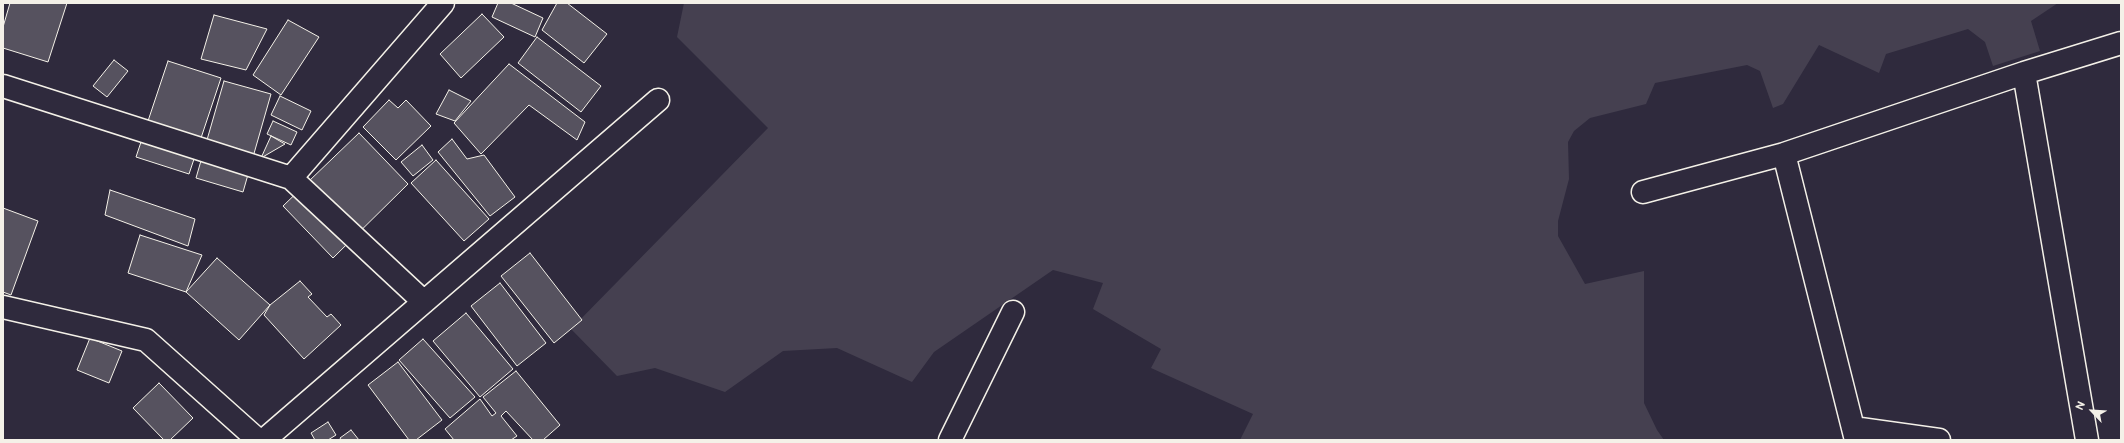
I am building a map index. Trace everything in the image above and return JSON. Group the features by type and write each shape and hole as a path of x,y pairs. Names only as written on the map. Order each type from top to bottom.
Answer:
{"street":[{"path":"291,178 443,3"},
{"path":"1643,192 1784,154 2024,73 2121,43"},
{"path":"2024,73 2087,440"},
{"path":"3,86 291,178 424,302"},
{"path":"264,440 658,100"},
{"path":"1784,154 1855,434 1939,440"},
{"path":"3,307 146,340 258,440"},
{"path":"950,440 1013,312"}],"shaded area":[{"path":"684,3 2058,3 2031,21 2040,51 1993,66 1985,42 1968,29 1886,54 1879,73 1819,45 1783,104 1773,108 1760,71 1747,65 1655,83 1646,104 1590,118 1574,131 1568,142 1569,179 1558,221 1558,236 1585,284 1644,271 1644,403 1657,430 1664,440 1240,440 1253,414 1151,368 1161,349 1093,309 1103,283 1053,270 934,352 912,382 837,348 783,351 725,392 655,368 617,376 571,329 768,128 677,37"}],"building":[{"path":"10,3 67,3 48,62 3,48 3,27"},
{"path":"498,3 511,3 543,18 535,37 492,17"},
{"path":"557,3 567,3 607,34 584,63 542,30"},
{"path":"482,14 504,37 461,78 440,54"},
{"path":"214,15 267,29 246,70 201,59"},
{"path":"288,20 319,37 281,95 253,75"},
{"path":"537,37 601,86 581,112 518,63"},
{"path":"114,60 128,71 107,97 93,86"},
{"path":"168,61 221,78 189,174 136,157"},
{"path":"509,64 585,122 577,140 529,105 481,154 454,123"},
{"path":"224,81 271,94 243,192 196,178"},
{"path":"449,90 471,101 455,121 436,114"},
{"path":"280,96 311,111 302,130 271,115"},
{"path":"389,100 398,108 406,100 431,126 396,160 363,127"},
{"path":"273,121 297,132 291,145 267,134"},
{"path":"359,133 408,184 333,258 283,206"},
{"path":"271,136 285,144 261,158"},
{"path":"452,139 467,159 484,155 515,197 490,216 438,152"},
{"path":"422,145 433,160 413,176 401,162"},
{"path":"436,160 489,219 464,241 411,183"},
{"path":"110,190 195,219 188,246 105,215"},
{"path":"3,208 38,221 11,295 3,292"},
{"path":"140,235 202,255 186,292 128,273"},
{"path":"530,253 582,320 554,343 501,276"},
{"path":"217,258 270,305 239,340 186,292"},
{"path":"300,281 312,294 308,297 327,317 331,314 341,325 304,359 264,315 270,305"},
{"path":"500,283 546,343 517,366 471,306"},
{"path":"466,313 513,369 480,397 433,341"},
{"path":"90,338 122,351 109,383 77,370"},
{"path":"423,339 475,397 450,418 399,360"},
{"path":"398,362 442,420 416,440 409,440 368,385"},
{"path":"516,371 560,425 543,440 533,440 506,411 501,416 517,436 511,440 454,440 445,429 480,399 492,416 496,413 483,397"},
{"path":"159,383 193,418 170,440 164,440 133,408"},
{"path":"328,422 336,435 328,440 315,440 311,433"},
{"path":"351,430 359,440 341,440 340,438"}]}
